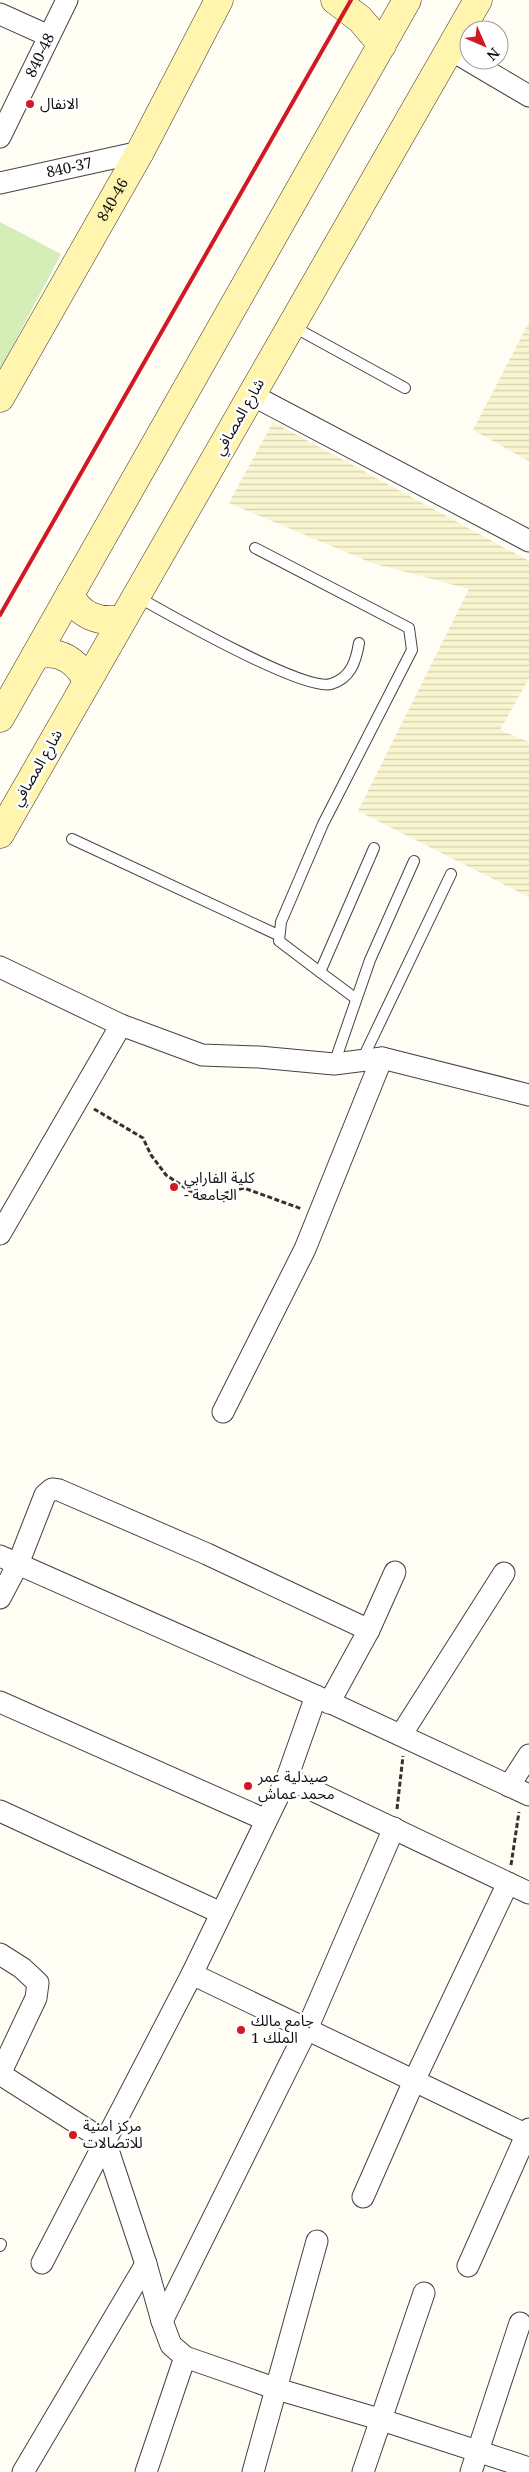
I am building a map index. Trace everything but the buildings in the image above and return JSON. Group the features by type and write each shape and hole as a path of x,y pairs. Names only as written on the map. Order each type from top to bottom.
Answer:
{"main road":[{"name":"840-46","path":"0,398 140,152 218,0"},
{"path":"338,0 360,19 382,45"},
{"path":"0,718 407,0"},
{"name":"شارع المصافي","path":"0,834 478,0"},
{"path":"70,594 79,608 88,615 110,621 129,607"},
{"path":"36,655 52,653 63,656 81,670 87,681"}],"street":[{"name":"840-48","path":"0,137 67,0"},
{"path":"0,14 49,36"},
{"path":"451,50 529,96"},
{"name":"840-37","path":"0,183 140,152"},
{"path":"252,394 529,541"},
{"path":"0,968 121,1025 202,1055 259,1057 334,1064 372,1059 529,1094"},
{"path":"0,1234 121,1025"},
{"path":"223,1412 305,1249 319,1215 372,1059"},
{"path":"0,1598 9,1560 44,1495 52,1489 59,1490 207,1554 369,1630"},
{"path":"9,1560 323,1699 520,1791 529,1755"},
{"path":"42,2263 192,1974 323,1699 369,1630 395,1572"},
{"path":"403,1736 504,1572"},
{"path":"0,1702 266,1820"},
{"path":"287,1778 529,1892"},
{"path":"0,1811 221,1914"},
{"path":"162,2321 307,2029 394,1828"},
{"path":"363,2197 414,2081 508,1883"},
{"path":"0,1954 22,1968 38,1983 36,1998 0,2074 105,2141 171,2345 186,2357 277,2389 379,2419 474,2462 529,2468"},
{"path":"192,1974 414,2081 528,2133 468,2266"},
{"path":"252,2472 277,2389 317,2241"},
{"path":"24,2472 146,2264"},
{"path":"363,2472 379,2419 424,2293"},
{"path":"474,2462 520,2324"},
{"path":"146,2472 186,2357"}],"lane":[{"path":"292,325 405,388"},
{"path":"255,548 409,628 412,640 412,650 324,824 280,922 279,941 355,998"},
{"path":"129,607 202,634 256,660 317,684 330,685 342,679 351,670 356,660 359,643"},
{"path":"72,840 278,935"},
{"path":"320,972 374,848"},
{"path":"334,1064 355,998 414,861"},
{"path":"372,1059 451,874"}],"path":[{"path":"79,1100 143,1138 151,1155 166,1175 190,1191 215,1196 244,1188 319,1215"},
{"path":"394,1828 403,1736"},
{"path":"508,1883 520,1791"}],"shaded area":[{"path":"529,322 529,461 473,430"},
{"path":"273,422 529,561 529,678 500,730 529,742 529,897 358,811 469,589 372,563 229,503"}],"green space":[{"path":"0,222 61,254 0,370"}],"railway":[{"path":"0,615 351,0"}],"place":[{"name":"الانفال","path":"30,104"},
{"name":"كلية الفارابي - الجامعة","path":"174,1187"},
{"name":"صيدلية عمر محمد عماش","path":"248,1786"},
{"name":"جامع مالك الملك 1","path":"241,2030"},
{"name":"مركز امنية للاتصالات","path":"73,2135"}]}
